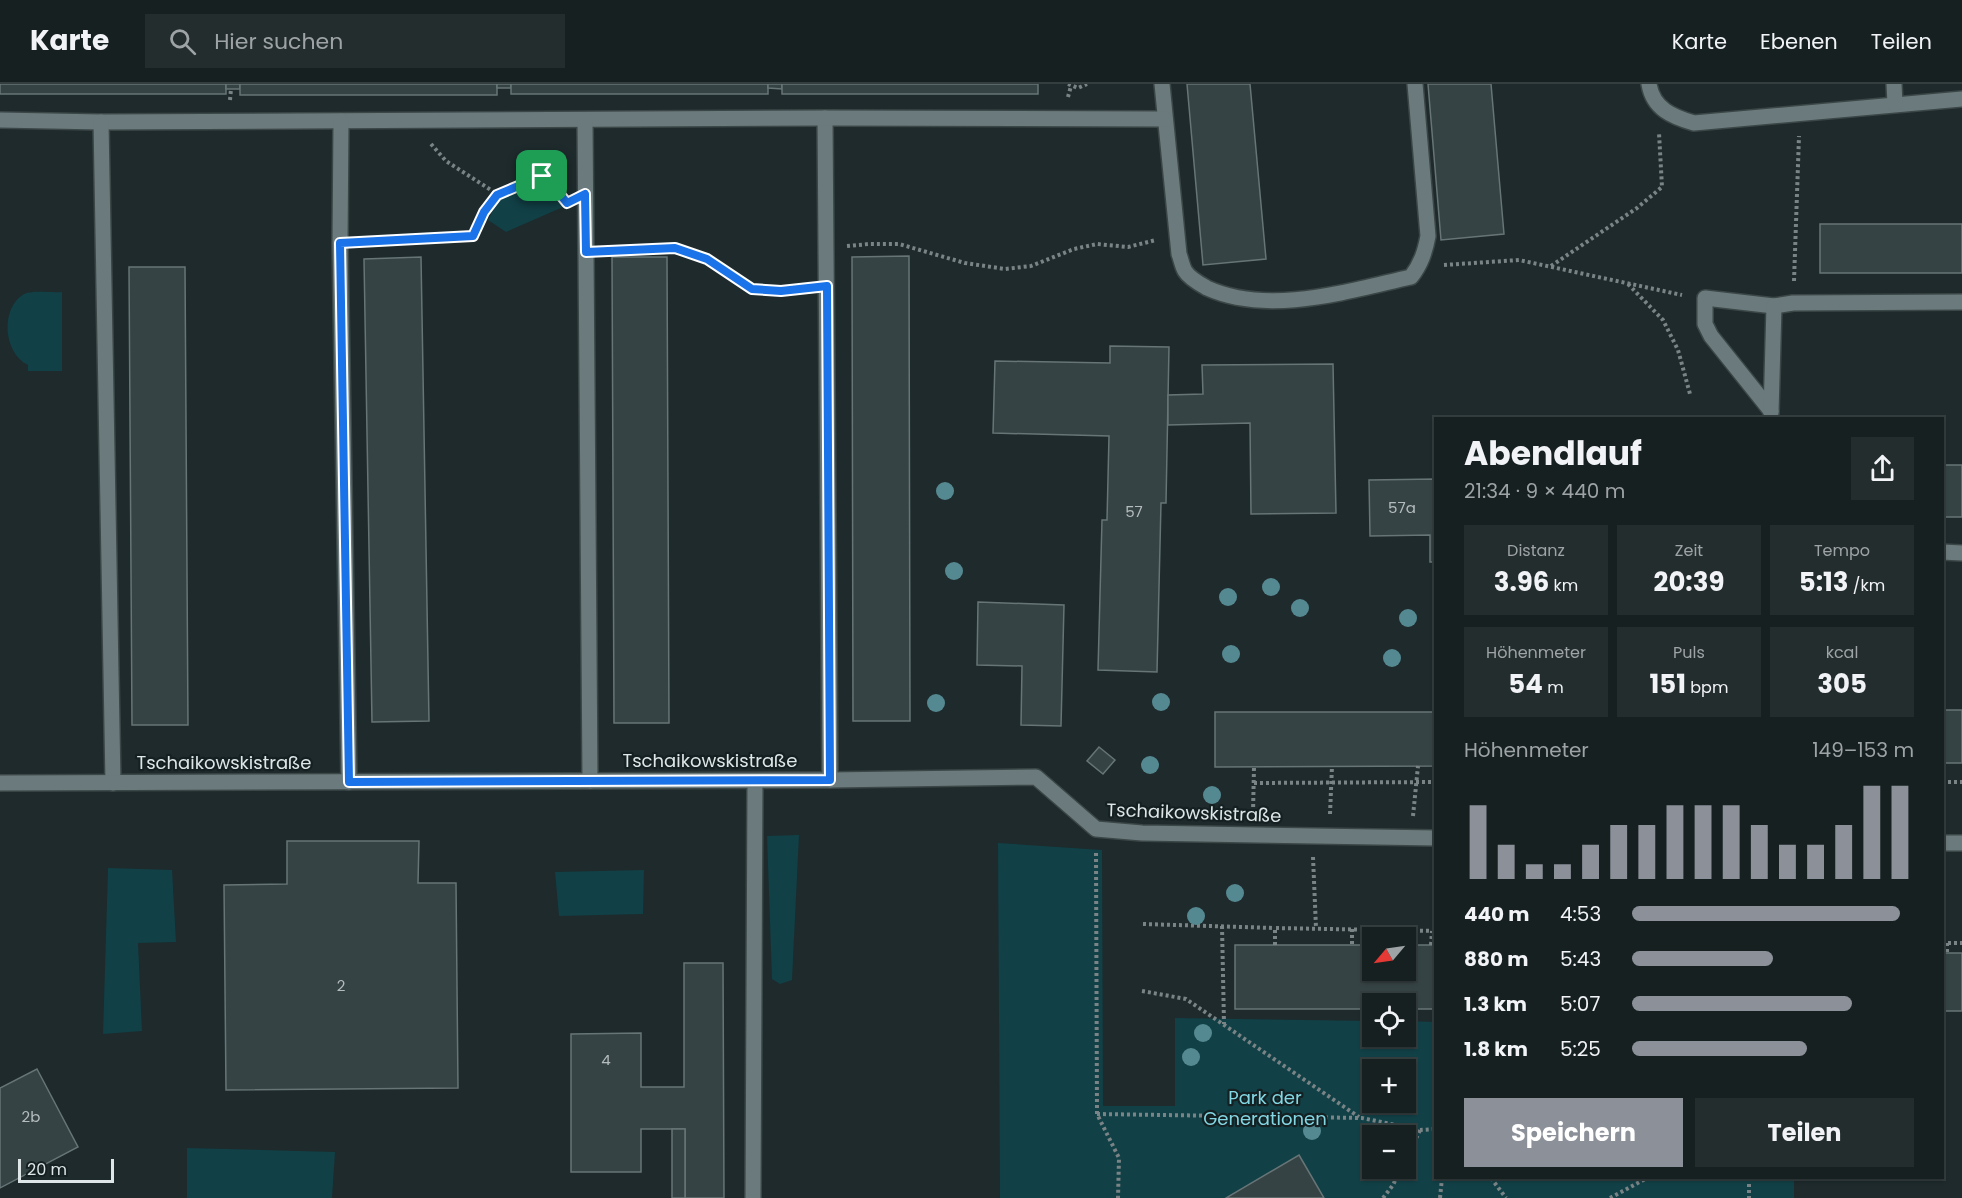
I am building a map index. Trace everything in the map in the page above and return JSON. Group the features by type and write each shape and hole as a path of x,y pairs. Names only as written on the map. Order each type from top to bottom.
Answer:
{"street":[{"path":"1162,84 1179,254 1185,272 1200,285 1221,294 1259,300 1318,298 1411,277 1419,266 1428,236 1415,84"},
{"path":"1649,84 1657,104 1675,118 1695,123 1962,99"},
{"path":"1894,84 1896,104"},
{"path":"0,120 101,122 825,118 1165,119"},
{"path":"825,118 830,780"},
{"path":"585,120 590,781"},
{"path":"341,121 340,243 349,782"},
{"path":"101,122 112,783"},
{"path":"1771,415 1711,336 1705,324 1705,298 1773,306 1793,303 1962,302"},
{"path":"1771,415 1773,306"},
{"path":"1944,552 1962,552"},
{"name":"Tschaikowskistraße","path":"0,783 755,781 1036,777 1096,829 1142,833 1434,838"},
{"path":"753,1198 755,781"},
{"path":"1944,843 1962,843"}],"path":[{"path":"1068,84 1078,88 1087,84"},
{"path":"1551,266 1637,208 1662,187 1657,104"},
{"path":"1793,303 1800,113"},
{"path":"422,121 430,143 446,161 497,195"},
{"path":"340,243 473,236 484,212 497,195 542,176 567,203 585,194"},
{"path":"826,248 899,244 964,263 1005,269 1031,266 1074,249 1097,244 1128,247 1177,235"},
{"path":"586,252 675,248 707,259 752,289 781,291 827,286"},
{"path":"1419,266 1519,260 1674,293"},
{"path":"1627,283 1663,320 1678,350 1690,394"},
{"path":"1330,836 1332,766"},
{"path":"1411,837 1418,766"},
{"path":"1252,834 1254,767"},
{"path":"1254,783 1434,782"},
{"path":"1944,782 1962,782"},
{"path":"1096,829 1097,1114 1119,1158 1118,1198"},
{"path":"1312,836 1316,928"},
{"path":"1143,924 1434,931 1431,945"},
{"path":"1222,926 1224,1025"},
{"path":"1275,928 1275,945"},
{"path":"1352,929 1352,945"},
{"path":"1947,953 1945,943 1962,943"},
{"path":"1142,991 1186,999 1362,1118"},
{"path":"1097,1114 1362,1118 1420,1130 1434,1129"},
{"path":"1416,1139 1420,1130"},
{"path":"1383,1198 1396,1179"},
{"path":"1440,1198 1443,1179"},
{"path":"1492,1179 1506,1198"},
{"path":"1610,1198 1645,1179"},
{"path":"1749,1179 1749,1198"}],"green space":[{"path":"542,182 563,207 506,232 488,220 499,199"},
{"path":"62,292 62,371 28,371 28,365 13,351 9,341 8,319 11,309 24,294"},
{"path":"799,835 792,980 780,984 772,979 767,836"},
{"name":"Park der Generationen","path":"998,843 1102,850 1103,1106 1175,1106 1175,1018 1362,1021 1362,1047 1416,1047 1416,1021 1434,1022 1434,1179 1794,1179 1794,1198 1000,1198"},
{"path":"108,868 172,870 176,942 138,943 142,1031 103,1034"},
{"path":"644,870 643,914 559,916 555,872"},
{"path":"187,1148 335,1152 332,1198 187,1198"}],"building":[{"path":"0,84 226,84 226,94 0,94"},
{"path":"226,84 240,84 240,89 226,89"},
{"path":"240,84 497,84 497,95 240,95"},
{"path":"497,84 511,84 511,88 497,88"},
{"path":"511,84 768,84 768,94 511,94"},
{"path":"768,84 782,84 782,89 768,88"},
{"path":"782,84 1038,84 1038,94 782,94"},
{"path":"1187,84 1250,84 1266,259 1203,265"},
{"path":"1428,84 1491,84 1504,234 1441,240"},
{"path":"1820,224 1962,224 1962,273 1820,273"},
{"path":"909,256 910,721 853,721 852,257"},
{"path":"421,257 429,721 372,722 364,259"},
{"path":"612,257 667,257 669,723 614,723"},
{"path":"129,267 185,267 188,725 132,725"},
{"path":"1110,346 1169,347 1166,503 1161,503 1157,672 1098,670 1102,520 1107,520 1109,436 993,433 995,361 1110,363"},
{"path":"1333,364 1336,513 1251,514 1250,423 1168,425 1168,395 1203,394 1202,365"},
{"path":"1944,465 1962,465 1962,517 1944,517"},
{"path":"1434,479 1434,562 1430,562 1430,535 1370,536 1369,480"},
{"path":"978,602 1064,605 1061,726 1021,725 1022,666 977,665"},
{"path":"1944,710 1962,710 1962,763 1944,763"},
{"path":"1215,712 1434,712 1434,766 1215,767"},
{"path":"1099,747 1115,760 1103,774 1087,761"},
{"path":"287,841 419,841 418,883 456,883 458,1088 226,1090 224,885 287,884"},
{"path":"1235,945 1362,945 1362,981 1416,981 1416,945 1434,945 1434,1009 1416,1009 1416,993 1362,993 1362,1009 1235,1009"},
{"path":"1944,953 1962,953 1962,1011 1944,1011"},
{"path":"684,963 723,963 724,1198 685,1198 685,1129 641,1129 641,1172 571,1172 571,1034 641,1033 641,1087 684,1087"},
{"path":"37,1069 78,1147 0,1188 0,1088"},
{"path":"672,1129 685,1129 685,1198 672,1198"},
{"path":"1299,1155 1324,1198 1226,1198"}],"route":[{"path":"542,176 567,203 585,194 586,252 675,248 707,259 752,289 781,291 827,286 830,780 349,782 340,243 473,236 484,212 497,195 542,176"}]}
